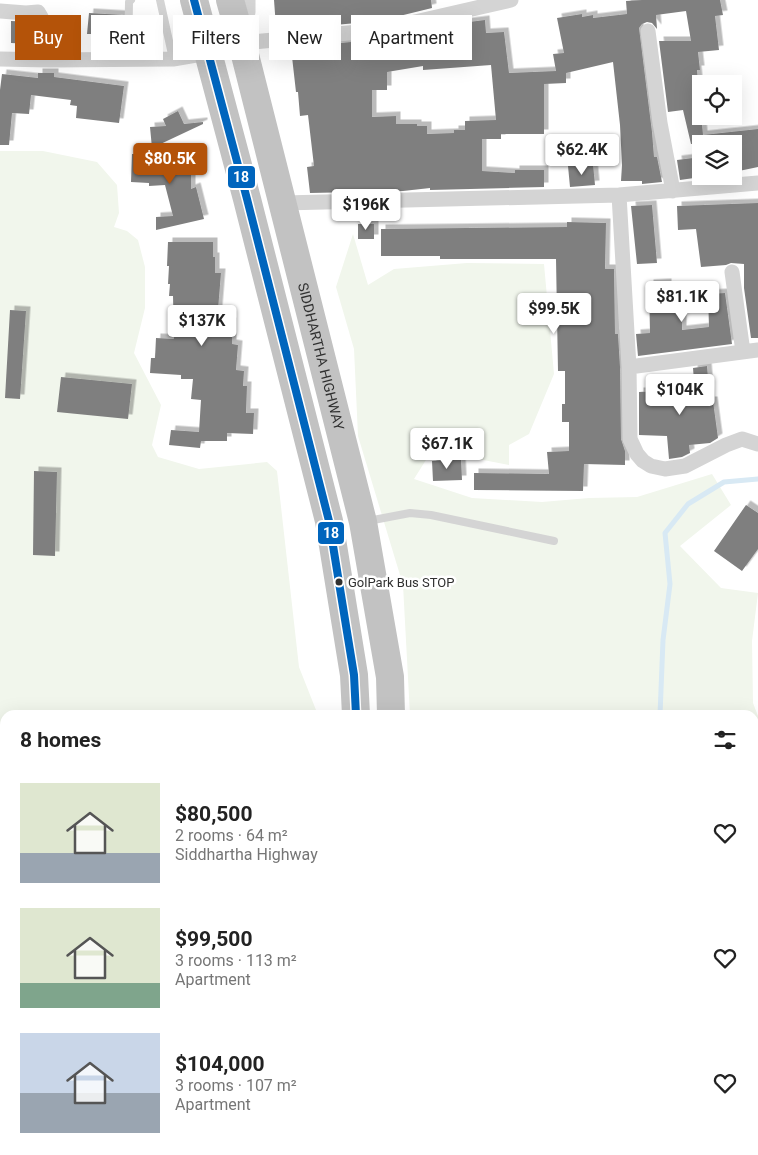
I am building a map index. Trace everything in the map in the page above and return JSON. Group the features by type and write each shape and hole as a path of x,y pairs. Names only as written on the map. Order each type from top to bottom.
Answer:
{"highway":[{"path":"194,0 198,15"},
{"name":"SIDDHARTHA HIGHWAY","path":"230,0 234,15"},
{"path":"210,60 328,522 354,676 356,710"},
{"name":"SIDDHARTHA HIGHWAY","path":"246,60 363,522 390,676 391,710"}],"street":[{"path":"247,15 248,0"},
{"path":"259,41 380,30 511,0"},
{"path":"0,11 38,12 40,15"},
{"path":"648,31 660,123 673,190"},
{"path":"0,59 15,59"},
{"path":"163,59 173,59"},
{"path":"283,203 619,195 758,182"},
{"path":"619,195 629,367 630,439 637,454 651,466 665,468 685,466 742,439 758,444"},
{"path":"629,367 751,351 732,272"}],"lane":[{"path":"129,15 129,2 131,0"},
{"path":"160,0 173,59"},
{"path":"363,522 410,513 424,514 554,541"}],"shaded area":[{"path":"0,151 43,151 97,162 117,185 119,213 114,227 127,231 138,240 145,267 145,308 134,353 161,405 152,445 158,457 199,469 267,462 277,471 299,667 316,710 0,710"},
{"path":"353,234 368,285 394,269 467,263 544,264 554,374 529,434 509,445 509,465 478,459 436,444 414,479 472,498 542,502 589,498 637,497 712,474 731,505 680,546 721,588 758,593 752,641 753,703 756,710 410,710 403,585 358,436 354,349 336,287"}],"building":[{"path":"274,0 431,0 432,8 403,15 351,15 351,24 341,24 341,15 275,15"},
{"path":"720,0 723,15 715,16 719,50 698,52 700,70 697,70 697,75 692,75 692,125 702,125 703,135 692,135 692,144 683,110 668,112 659,41 691,41 686,11 656,15 657,29 652,23 647,22 639,28 654,157 657,157 662,182 642,184 642,181 621,181 620,125 613,62 566,73 566,83 544,84 544,134 501,134 501,139 482,139 482,171 515,173 515,170 544,170 544,187 430,190 430,188 403,191 310,193 307,167 314,166 308,115 300,116 292,60 341,60 341,43 351,42 351,60 472,60 472,22 485,20 486,33 504,32 509,73 556,71 553,54 564,53 557,18 582,14 582,17 593,15 593,18 627,14 626,1","holes":["491,65 496,120 465,121 465,130 454,130 454,133 427,134 427,126 396,124 396,116 372,117 372,90 387,90 387,72 423,66 423,70"]},
{"path":"89,13 123,15 91,15 91,34 87,34"},
{"path":"11,21 15,21 15,43 11,43"},
{"path":"38,73 54,73 54,77 124,86 119,123 76,118 77,106 70,105 71,100 31,95 29,114 12,113 9,145 0,145 0,90 2,74 38,78"},
{"path":"178,111 184,124 203,122 203,124 152,148 150,127 166,126 163,119"},
{"path":"758,129 758,167 742,170 742,135 703,135"},
{"path":"132,154 191,154 191,189 196,187 204,219 156,230 156,217 173,216 165,185 149,186 149,183 131,182"},
{"path":"692,158 692,178 680,180 677,160"},
{"path":"593,164 595,185 570,187 568,166"},
{"path":"758,203 758,338 751,338 744,288 744,264 731,263 701,267 696,229 678,230 677,206"},
{"path":"652,205 657,263 637,264 631,206"},
{"path":"567,222 606,223 605,269 614,269 615,334 618,334 621,439 625,451 625,465 584,464 583,491 474,490 474,473 549,474 547,452 569,451 569,422 562,422 562,404 565,404 565,371 558,371 556,259 440,259 440,256 381,256 381,229 567,227"},
{"path":"358,224 374,224 374,239 358,239"},
{"path":"168,242 213,242 215,273 221,273 217,322 232,322 232,344 238,345 236,370 244,371 243,386 247,386 246,413 254,413 253,434 227,433 227,441 201,441 200,448 169,445 171,430 199,432 201,400 191,399 193,379 181,379 181,375 150,373 151,358 155,358 156,338 174,339 173,296 169,296 170,284 168,284"},
{"path":"667,283 667,286 683,286 682,330 709,327 708,294 725,293 732,344 638,356 636,334 650,333 649,284"},
{"path":"10,310 26,311 20,399 5,398"},
{"path":"707,366 710,401 713,401 718,438 710,443 689,445 690,453 682,457 669,459 667,436 639,435 639,392 656,391 656,394 695,394 693,368"},
{"path":"61,377 132,384 128,419 57,412"},
{"path":"461,459 462,480 433,481 432,461"},
{"path":"34,471 57,472 55,556 33,555"},
{"path":"746,505 758,513 758,549 742,571 714,551"}],"waterway":[{"path":"660,710 663,640 670,584 665,533 688,504 724,482 758,479"}],"transit line":[{"name":"18","path":"194,0 329,521 354,675 356,710"}],"place":[{"name":"GolPark Bus STOP","path":"339,582"}]}
